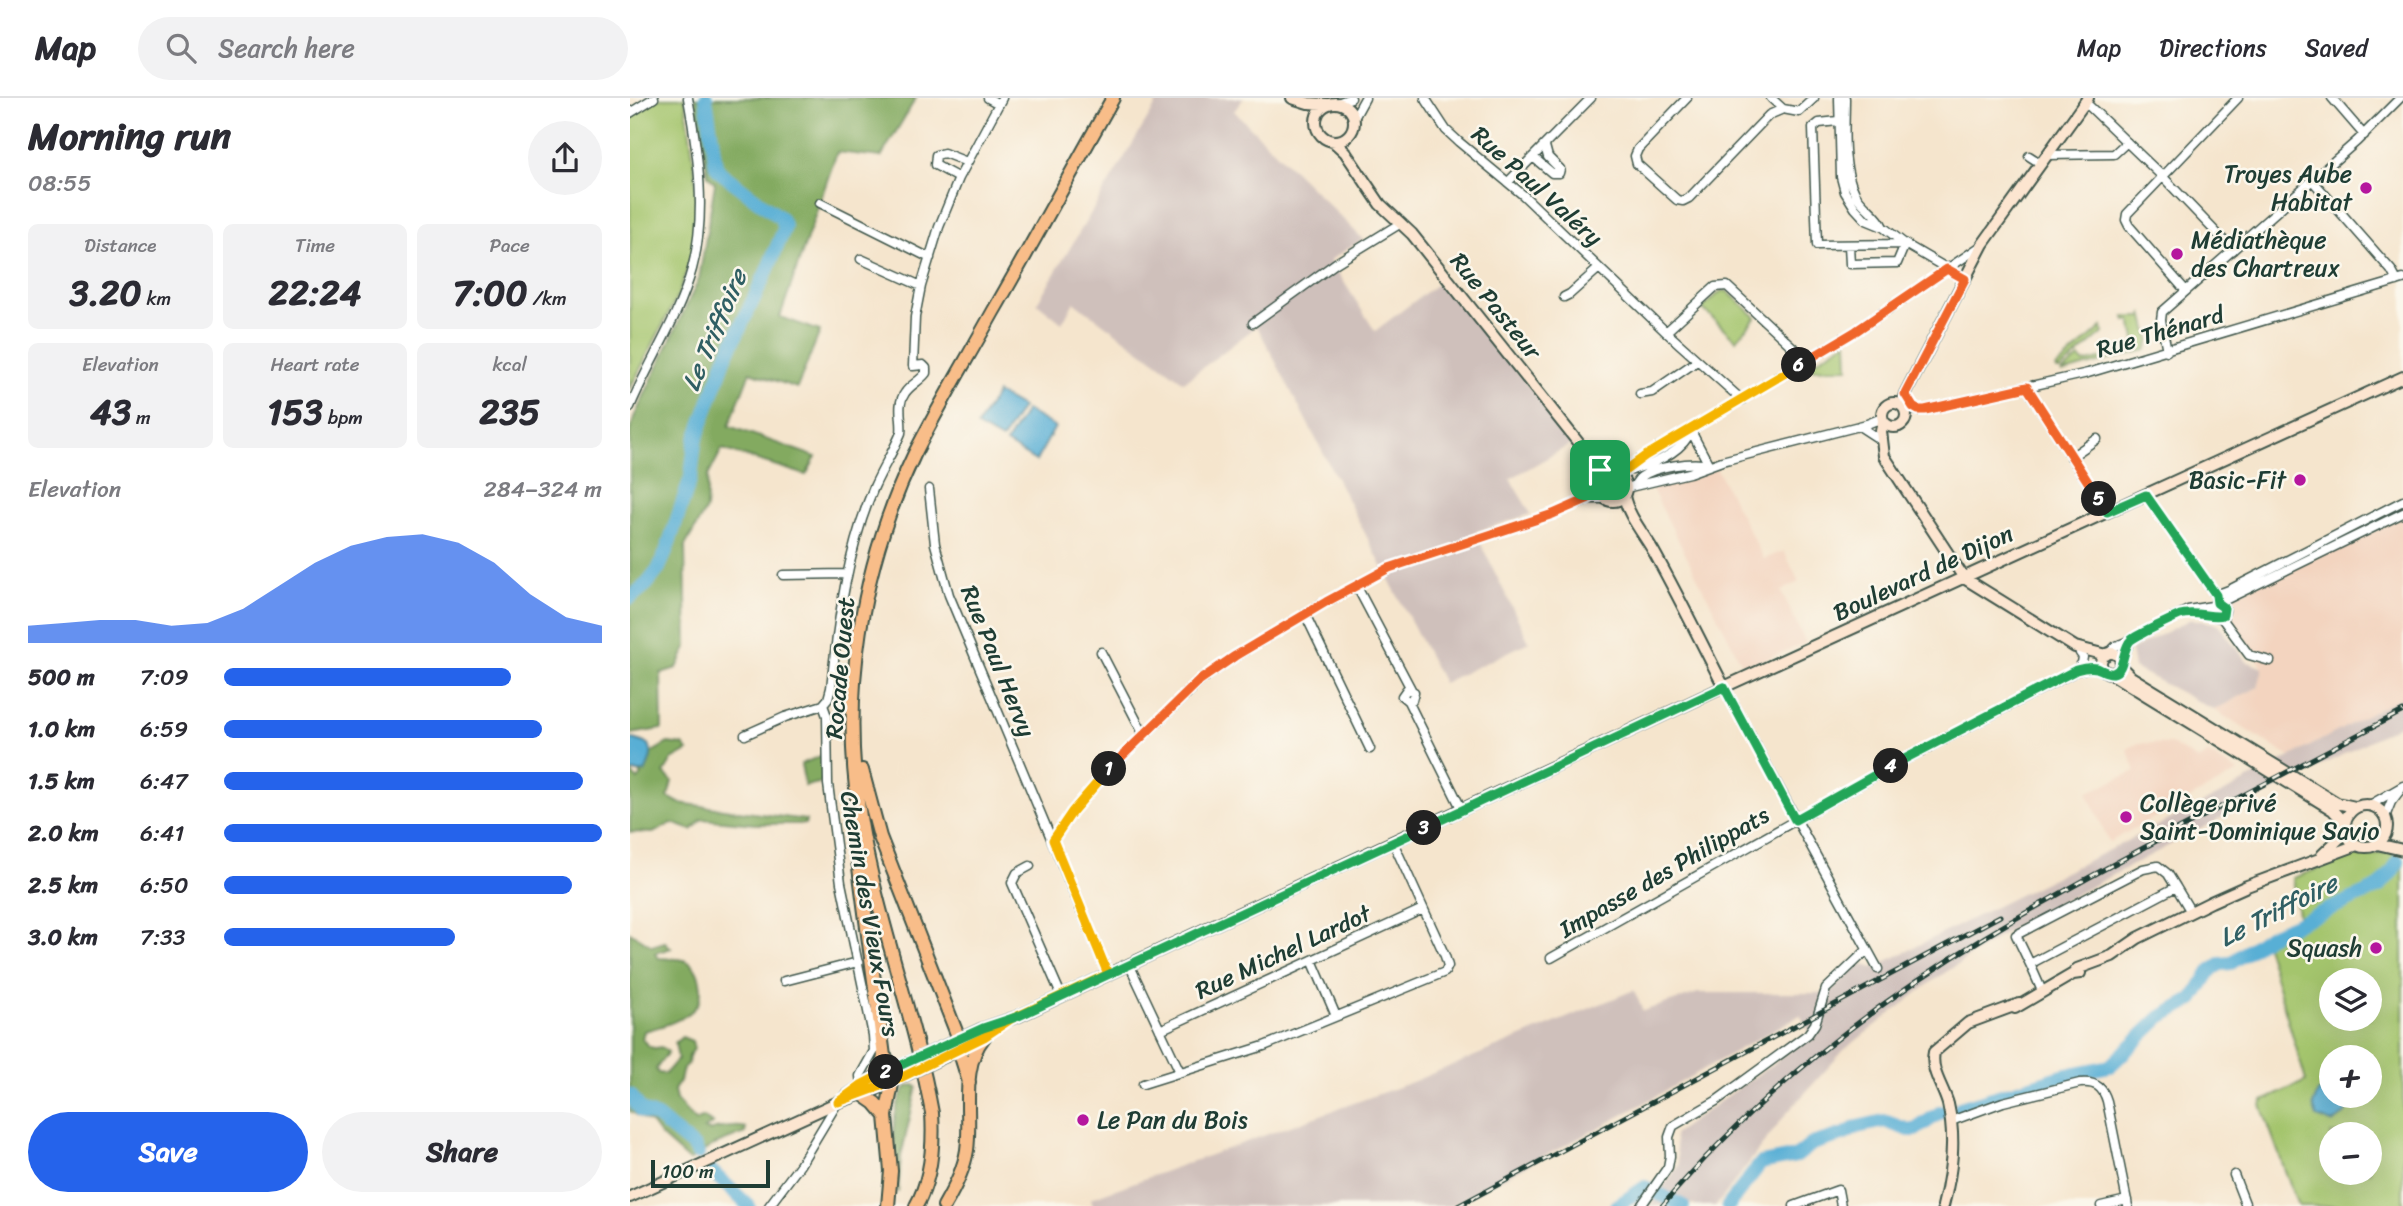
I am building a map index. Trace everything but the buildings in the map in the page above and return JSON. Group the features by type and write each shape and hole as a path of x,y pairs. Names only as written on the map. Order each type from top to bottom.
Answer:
{"main road":[{"name":"Rocade Ouest","path":"916,1206 932,1159 932,1113 859,815 852,737 859,634 868,584 883,534 909,468 978,339 1114,98"},
{"path":"854,693 858,752 874,818 950,1047 969,1082"},
{"path":"852,737 847,761 853,834 884,1056 880,1075"},
{"path":"944,1206 957,1183 967,1150 969,1082 974,1051 984,1037"},
{"path":"884,1056 902,1069 892,1082 886,1116 891,1171 888,1206"},
{"path":"861,1089 886,1116"}],"street":[{"path":"630,113 654,98"},
{"path":"630,407 684,293 699,241 697,165 688,98"},
{"path":"861,259 921,286 939,227 959,178 1000,101 988,98"},
{"path":"1292,98 1308,103 1333,103 1348,107 1354,118"},
{"path":"1292,98 1315,121 1318,132 1327,140 1333,141 1339,141 1350,133 1354,118 1365,98"},
{"path":"1315,121 1319,110 1351,98"},
{"name":"Rue Paul Valéry","path":"1425,98 1446,130 1508,182 1741,400"},
{"path":"1508,182 1591,98"},
{"path":"1687,98 1638,149 1635,156 1637,164 1676,200 1683,201 1689,198 1769,115 1783,109"},
{"path":"1771,98 1783,109 1799,112 1814,98"},
{"path":"1839,98 1841,177 1845,192 1855,208 1866,220 1883,227 1905,244 1965,279"},
{"path":"1845,98 1847,157 1855,194 1880,220 1883,227"},
{"path":"2186,291 2129,226 2127,214 2238,98"},
{"path":"2332,98 2364,135"},
{"path":"1614,485 1672,478 1722,460 1859,426 1886,422 1903,423 1902,406 1983,244 2086,100 2233,250"},
{"path":"2166,351 2162,312 2364,135 2393,100"},
{"path":"1838,121 1819,122 1813,128 1817,245 1905,244"},
{"name":"Rue Pasteur","path":"1350,133 1358,170"},
{"name":"Rue Pasteur","path":"1333,141 1345,152 1380,204 1412,234 1614,485"},
{"path":"2029,156 2044,159 2114,154 2127,142"},
{"path":"1533,158 1543,163 1552,173 1559,173 1560,169 1548,157 1545,146"},
{"path":"959,178 935,165 936,155 944,153 967,163"},
{"path":"2312,180 2400,280"},
{"path":"820,203 930,258"},
{"path":"1253,323 1336,263 1401,223"},
{"path":"1849,245 1850,264 1862,264 1898,263 1905,244"},
{"path":"1053,840 1089,792 1144,735 1200,680 1235,656 1389,568 1553,514 1614,485 1686,442 1691,431 1856,331 1983,244"},
{"name":"Rue Paul Valéry","path":"1564,297 1599,268"},
{"name":"Rue Thénard","path":"1902,406 1921,410 2088,373 2400,280"},
{"name":"Chemin des Vieux Fours","path":"861,1089 860,1076 874,1051 873,1035 841,883 828,784 827,716 823,705 831,688 846,574 875,485 901,433 902,397 906,390 926,373 923,365 914,366 915,317 921,286"},
{"path":"1666,332 1715,287 1727,286 1798,352 1803,363"},
{"path":"1640,394 1652,391 1697,361"},
{"name":"Boulevard de Dijon","path":"1011,1019 1724,687 2403,377"},
{"path":"2027,387 2107,512"},
{"path":"1921,410 1902,406 1884,408 1884,456 1964,578 2078,650 2110,664 2337,803 2355,807 2370,805 2403,787"},
{"path":"1859,426 1882,445"},
{"path":"1691,431 1709,466"},
{"path":"2071,457 2097,439"},
{"path":"1614,485 1650,544 1795,820 1878,970"},
{"name":"Rue Paul Hervy","path":"929,489 935,544 949,595 1108,974"},
{"path":"2146,495 2249,655 2270,661"},
{"path":"2217,607 2229,590 2403,501"},
{"path":"2110,664 2116,646 2180,615 2217,607 2403,513"},
{"path":"783,575 846,574"},
{"path":"1356,585 1411,689 1414,697 1408,702 1462,810"},
{"path":"1305,614 1370,749"},
{"path":"2076,670 2110,664 2131,640"},
{"path":"2076,670 2083,657 2078,650"},
{"path":"1101,652 1144,735"},
{"path":"2110,664 2333,810 2357,845"},
{"name":"Impasse des Philippats","path":"1551,958 1892,766 2076,670"},
{"path":"745,735 785,717 823,705"},
{"path":"1942,1206 1951,1170 1953,1144 1946,1097 1933,1065 1933,1056 1938,1047 1950,1039 1954,1040 1973,1025 1998,1016 2073,974 2077,969 2112,956 2138,938 2247,886 2357,845 2377,844 2382,839 2392,802 2403,787"},
{"path":"2370,805 2376,807 2403,849"},
{"path":"2311,862 2327,852 2345,827 2346,816 2355,807"},
{"path":"1143,1084 1264,1046 1445,972 1448,966 1393,842"},
{"path":"2377,844 2403,849"},
{"path":"1030,866 1017,873 1012,883 1061,995"},
{"path":"2042,991 2016,935 2027,929 2152,866 2163,869 2191,912"},
{"path":"2030,964 2176,887"},
{"name":"Rue Michel Lardot","path":"1160,1030 1423,909"},
{"path":"1642,1206 1668,1167 1669,1138 1673,1126 1716,1101 1808,1034 1815,1024 1826,989 1867,950"},
{"path":"1312,960 1336,1016"},
{"path":"784,981 858,962"},
{"path":"1129,964 1180,1072"},
{"path":"630,1197 838,1102 880,1075 902,1069 1011,1019"},
{"path":"950,1047 984,1037 1011,1019"},
{"path":"861,1089 892,1082"},
{"path":"1951,1121 2003,1102 2080,1083 2092,1083 2103,1091 2107,1101 2127,1203 2101,1206"},
{"path":"769,1206 800,1165 838,1102"},
{"path":"2234,1175 2246,1206"},
{"path":"1794,1206 1838,1190 1841,1206"}],"shaded area":[{"path":"1160,98 1244,98 1234,111 1363,239 1330,260 1375,331 1441,281 1575,442 1510,479 1531,514 1475,532 1529,642 1443,683 1257,326 1184,382 1074,302 1062,323 1037,303"},
{"path":"1716,468 1764,559 1784,551 1799,582 1781,591 1806,643 1744,668 1651,487"},
{"path":"2403,509 2403,696 2290,757 2214,710 2258,687 2263,668 2227,620 2232,597"},
{"path":"2191,619 2218,624 2246,661 2263,668 2258,687 2214,710 2134,668 2131,650"},
{"path":"2403,696 2403,723 2017,925 1934,980 1844,1050 1786,1114 1716,1206 1650,1206 1679,1165 1674,1134 1812,1036 1800,1015 1621,1116 1450,1206 1093,1206 1091,1198 1412,1082 1634,990 1643,1011 1698,993 1829,993 1860,963 1873,968 2225,792"},
{"name":"Collège privé Saint-Dominique Savio","path":"2139,743 2171,744 2198,760 2208,754 2239,772 2109,842 2087,792 2136,771 2127,749"}],"green space":[{"path":"658,98 685,98 695,171 697,209 694,250 678,295 630,389 630,116"},
{"path":"695,98 916,98 881,157 837,152 780,317 820,331 797,388 750,372 729,426 816,457 806,475 722,449 708,476 706,509 685,546 687,647 677,668 661,673 662,729 630,734 630,431 699,279 715,183 708,176"},
{"path":"1721,291 1727,291 1756,317 1736,340 1702,308"},
{"path":"2143,313 2150,341 2146,350 2061,373 2079,358 2084,363 2137,349 2131,320 2126,321 2125,317 2142,317"},
{"path":"2102,327 2103,333 2057,370 2056,368"},
{"path":"1847,341 1848,368 1803,369"},
{"path":"668,743 683,745 688,751 672,760 664,773 672,781 668,797 679,803 806,820 805,824 755,824 702,819 692,830 672,823 653,833 630,832 630,774 638,780 642,775 630,764 630,750 652,752"},
{"path":"823,755 824,782 805,786 801,764"},
{"path":"2390,852 2403,861 2403,1206 2298,1206 2261,1105 2263,1101 2306,1081 2264,939 2299,922 2293,878 2336,862 2347,855 2370,856"},
{"path":"630,932 652,946 665,942 671,948 655,953 659,958 688,962 695,968 700,980 700,999 694,1009 677,1020 644,1031 642,1039 648,1045 652,1048 661,1047 668,1052 656,1069 658,1073 665,1074 678,1059 675,1043 682,1037 692,1041 694,1049 674,1090 676,1100 695,1121 703,1117 713,1124 704,1129 709,1131 727,1127 746,1128 745,1133 712,1146 689,1161 661,1136 652,1124 630,1111"},
{"path":"906,1087 917,1087 901,1156 898,1193 894,1124 900,1098"}],"water":[{"path":"997,393 1022,407 1002,440 977,426"},
{"path":"1026,410 1055,427 1036,461 1006,443"},
{"path":"630,738 649,744 651,755 645,772 630,772"},
{"path":"2318,1092 2319,1108 2347,1108 2343,1115 2333,1122 2317,1117 2313,1105"}],"waterway":[{"name":"Le Triffoire","path":"630,598 647,584 658,570 666,552 691,477 695,442 725,359 785,227 781,218 720,172 716,166 706,98"},
{"name":"Le Triffoire","path":"1960,1108 2066,1075 2110,1066 2161,1017 2193,999 2211,970 2220,964 2231,963 2269,936 2379,887 2398,861"},
{"name":"Le Triffoire","path":"630,1095 642,1111 657,1117 695,1148 698,1154"},
{"name":"Le Triffoire","path":"1728,1206 1761,1163 1797,1156 1812,1144 1845,1134 1857,1127 1884,1121 1915,1130 1941,1112"},
{"name":"Le Triffoire","path":"709,1169 749,1206"},
{"name":"Le Triffoire","path":"1617,1206 1645,1187 1683,1206"}],"railway":[{"path":"1662,1206 1734,1129 1773,1093 1854,1026 1940,965 2072,887 2403,711"},
{"path":"1458,1206 2000,916"}],"place":[{"name":"Troyes Aube Habitat","path":"2366,188"},
{"name":"Médiathèque des Chartreux","path":"2177,254"},
{"name":"Basic-Fit","path":"2300,480"},
{"name":"Collège privé Saint-Dominique Savio","path":"2126,817"},
{"name":"Squash","path":"2376,948"},
{"name":"Le Pan du Bois","path":"1083,1120"}],"route":[{"path":"1600,470 1599,489 1587,499 1553,514 1389,568 1305,614 1200,680 1106,772 1072,812 1053,840 1108,974 1047,1002 1011,1019 984,1037 892,1082 838,1102 876,1076 983,1028 1011,1019 1019,1016 1724,687 1795,820 2076,670 2093,667 2110,673 2116,672 2121,667 2124,652 2131,640 2180,615 2199,613 2221,617 2225,611 2222,605 2217,603 2216,595 2146,495 2107,512 2027,387 1925,410 1913,407 1905,394 1965,279 1947,269 1856,331 1645,456 1626,472 1618,476 1600,470"}]}
